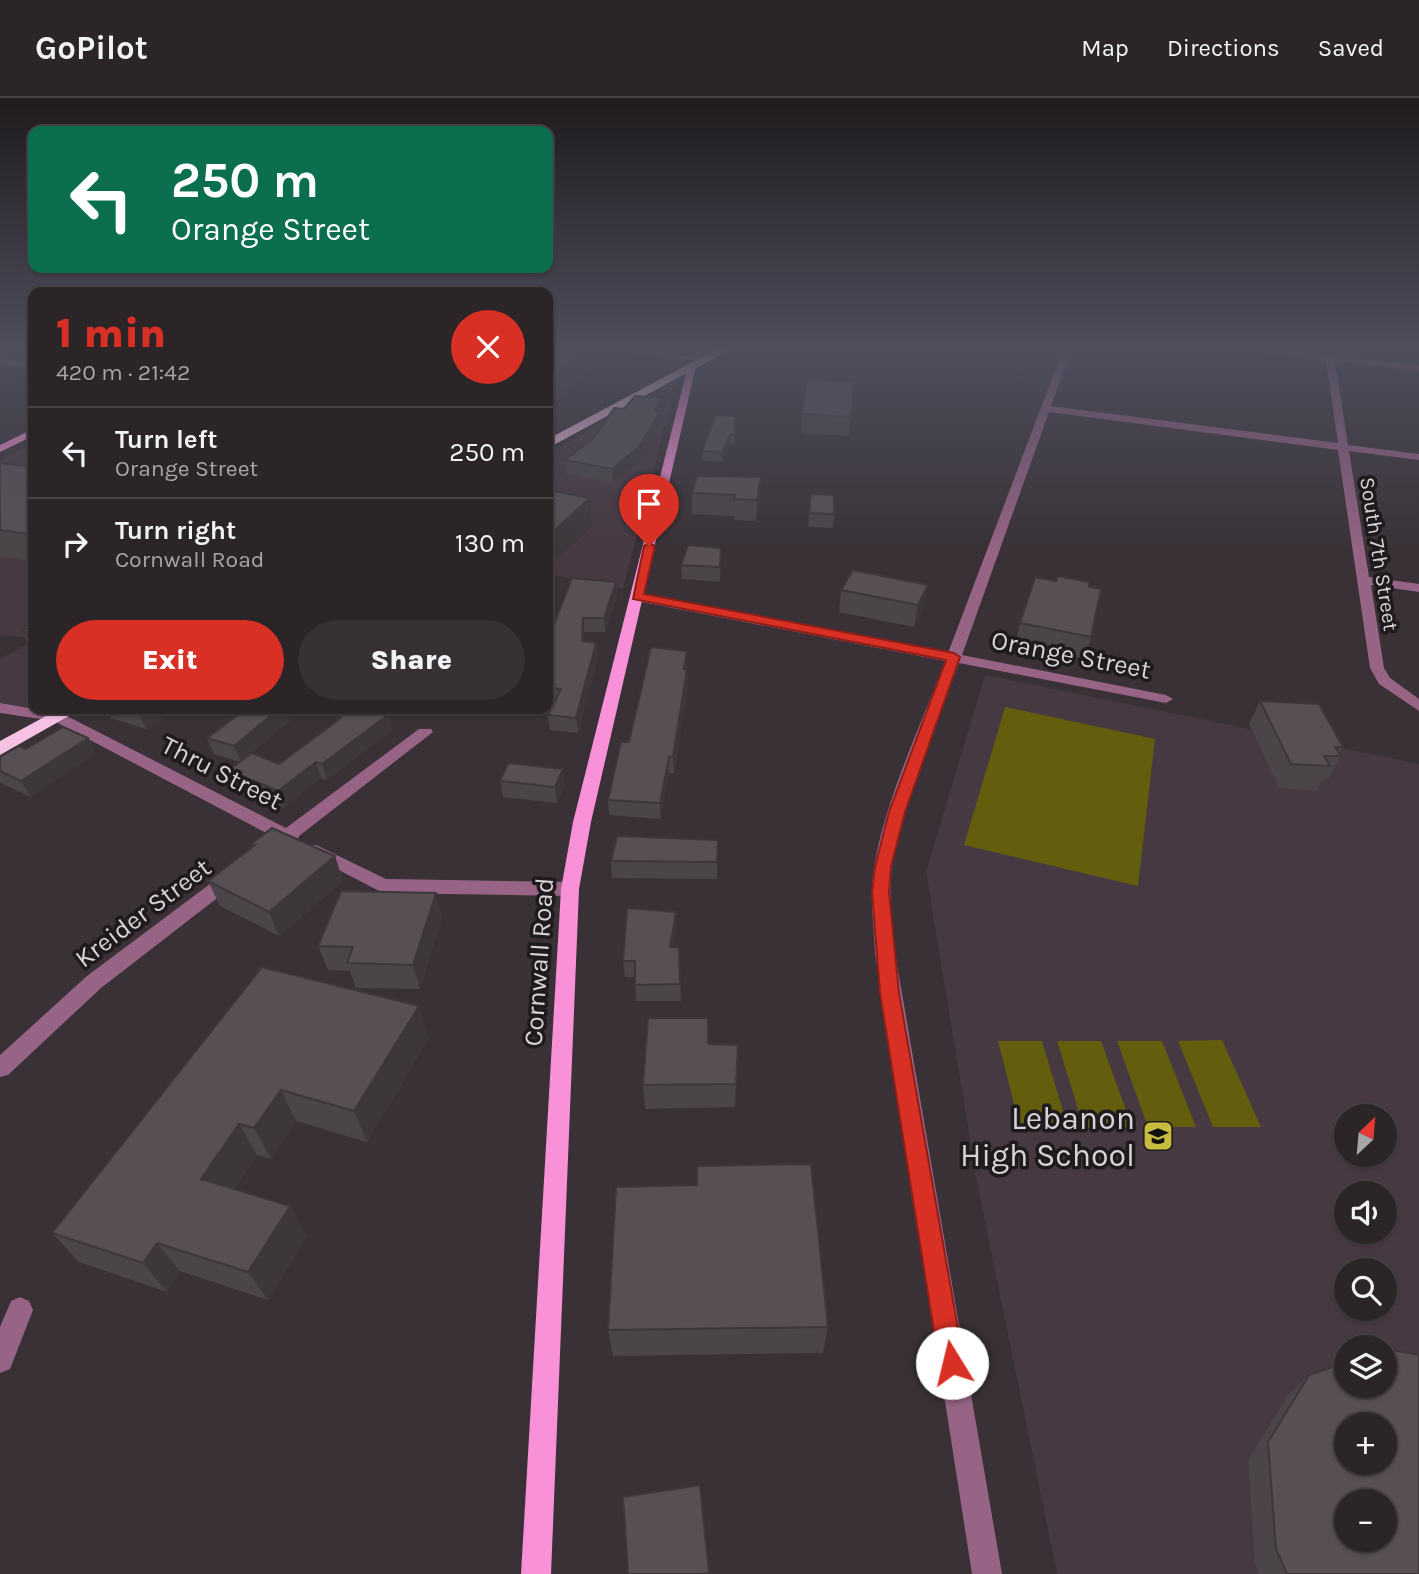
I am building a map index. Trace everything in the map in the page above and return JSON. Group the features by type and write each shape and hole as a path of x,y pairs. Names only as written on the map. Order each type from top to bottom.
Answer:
{"highway":[{"path":"553,438 592,416"},
{"path":"0,749 63,714"}],"main road":[{"name":"Cornwall Road","path":"536,1574 570,888 582,822 679,416"},
{"path":"0,449 28,435"}],"street":[{"path":"987,1574 890,993 880,892 889,840 954,657 1029,460 1042,416"},
{"path":"1104,416 1419,457"},
{"name":"South 7th Street","path":"1337,416 1366,580 1377,668 1384,681 1419,706"},
{"path":"1366,580 1419,588"},
{"name":"Orange Street","path":"637,597 1166,699"},
{"name":"Thru Street","path":"0,708 28,710"},
{"name":"Thru Street","path":"67,714 383,886 570,888"},
{"path":"265,852 425,732"},
{"name":"Kreider Street","path":"0,1068 94,982 244,869"},
{"path":"0,1359 20,1310"}],"shaded area":[{"path":"614,416 668,416 623,589 553,575 553,451"},
{"path":"28,447 28,638 0,635 0,461"},
{"path":"28,644 28,707 0,703 0,659"},
{"name":"Lebanon High School","path":"985,675 1419,764 1419,1574 1057,1574 977,1182 926,872"},
{"path":"1005,707 1155,739 1138,886 964,845"},
{"path":"1222,1040 1261,1127 1213,1127 1178,1041"},
{"path":"998,1041 1042,1041 1068,1128 1020,1128"},
{"path":"1057,1041 1101,1041 1132,1127 1084,1128"},
{"path":"1117,1041 1162,1041 1196,1127 1148,1127"}],"building":[{"path":"609,416 658,416 639,447 612,469 565,460 594,438"},
{"path":"716,416 735,416 735,435 730,435 722,453 702,451"},
{"path":"0,463 28,466 28,534 0,530"},
{"path":"697,476 761,477 757,500 734,499 735,495 692,493"},
{"path":"553,491 590,498 553,531"},
{"path":"811,494 834,495 834,514 809,513"},
{"path":"688,545 721,548 720,567 681,565"},
{"path":"853,570 928,585 918,605 841,590"},
{"path":"1058,576 1089,582 1089,587 1101,589 1091,637 1020,623 1035,577 1056,581"},
{"path":"572,578 616,582 604,618 583,618 582,641 596,643 576,718 548,715 553,714 553,705 561,689 553,688 553,627"},
{"path":"651,647 687,651 684,669 687,669 673,757 669,757 660,803 608,800 621,742 629,742"},
{"path":"1260,701 1319,704 1343,747 1335,747 1341,756 1324,756 1330,766 1291,764"},
{"path":"239,714 273,714 234,746 207,738"},
{"path":"389,714 322,764 316,762 278,791 228,770 252,753 279,764 341,718 337,716"},
{"path":"63,727 88,738 21,781 0,771 0,757 19,746 26,749"},
{"path":"508,763 563,769 555,787 500,781"},
{"path":"272,828 335,856 269,912 208,881 255,845 251,844"},
{"path":"617,836 718,840 717,862 611,861"},
{"path":"341,891 436,893 413,965 347,963 353,947 318,946"},
{"path":"627,908 676,912 670,947 679,947 680,984 635,985 635,961 623,961"},
{"path":"262,967 419,1006 354,1111 281,1090 254,1128 239,1124 201,1179 290,1206 248,1272 157,1243 143,1263 52,1233"},
{"path":"648,1018 708,1018 708,1044 738,1045 736,1084 643,1085"},
{"path":"811,1164 828,1327 608,1330 616,1187 697,1185 697,1166"},
{"path":"1397,1351 1419,1355 1419,1574 1287,1574 1276,1549 1268,1442 1309,1375 1334,1366 1334,1398 1397,1398"},
{"path":"700,1485 709,1573 628,1574 623,1497"}],"place":[{"name":"Lebanon High School","path":"1158,1136"}],"route":[{"path":"649,546 637,597 954,657 897,812 883,867 880,892 890,993 952,1363"}]}
